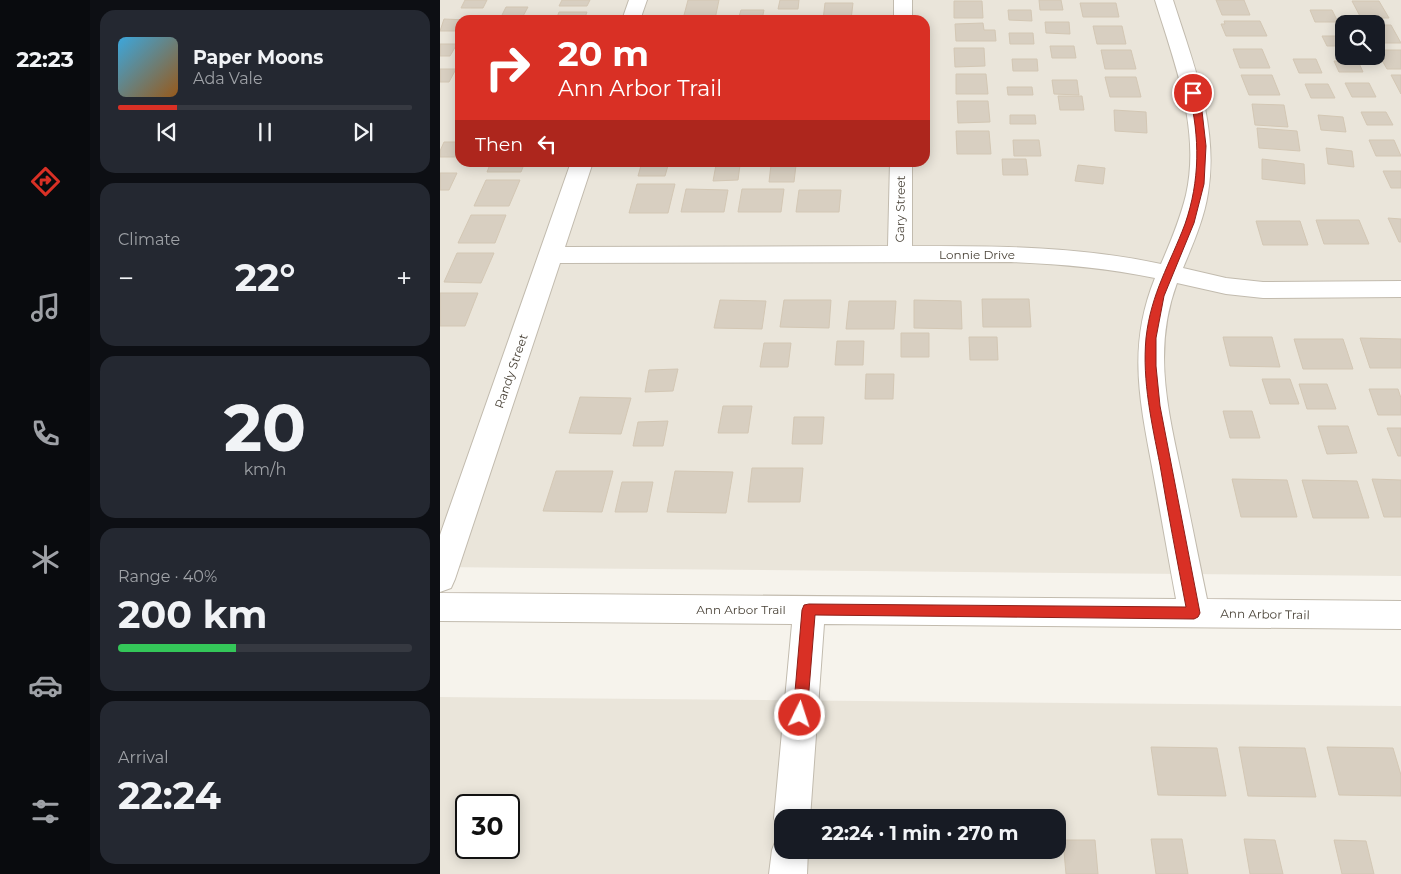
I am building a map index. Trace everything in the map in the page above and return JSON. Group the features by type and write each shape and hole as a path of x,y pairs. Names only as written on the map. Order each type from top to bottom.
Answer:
{"street":[{"path":"633,15 638,0"},
{"path":"903,0 903,15"},
{"path":"1164,0 1191,84 1202,146 1200,184 1190,223 1168,273 1155,311 1150,366 1154,406 1194,613"},
{"name":"Randy Street","path":"440,579 580,167"},
{"name":"Gary Street","path":"900,254 901,167"},
{"name":"Lonnie Drive","path":"551,255 1011,254 1060,256 1122,263 1226,286 1263,290 1401,289"},
{"name":"Ann Arbor Trail","path":"440,606 1401,615"},
{"path":"793,809 809,610"},
{"path":"788,874 789,859"}],"shaded area":[{"path":"440,0 1401,0 1401,576 440,567"},
{"path":"440,697 1401,706 1401,874 440,874"}],"building":[{"path":"465,0 487,0 483,8 461,8"},
{"path":"562,0 590,0 587,6 559,6"},
{"path":"688,0 719,0 716,15 684,15"},
{"path":"780,0 799,0 798,9 778,9"},
{"path":"1039,0 1061,0 1063,10 1040,10"},
{"path":"1216,0 1244,0 1250,15 1222,15"},
{"path":"954,1 982,1 983,18 954,18"},
{"path":"1352,1 1379,1 1389,18 1385,18 1385,15 1359,15"},
{"path":"825,3 853,3 852,15 824,15"},
{"path":"1080,3 1116,3 1119,17 1083,17"},
{"path":"506,7 528,7 524,15 502,15"},
{"path":"741,10 764,10 763,15 740,15"},
{"path":"1008,10 1031,10 1032,21 1009,20"},
{"path":"1310,10 1332,10 1335,16 1335,22 1315,22"},
{"path":"559,12 587,12 586,15 558,15"},
{"path":"444,19 455,19 455,31 440,31"},
{"path":"1224,21 1260,21 1267,36 1226,36 1221,24 1225,24"},
{"path":"1045,22 1069,22 1070,34 1046,33"},
{"path":"983,23 984,30 995,30 996,41 956,41 955,24"},
{"path":"1385,25 1391,25 1401,43 1385,43"},
{"path":"1093,26 1122,26 1126,44 1097,44"},
{"path":"1009,33 1033,33 1034,44 1010,44"},
{"path":"1322,36 1335,36 1335,46 1327,46"},
{"path":"440,44 455,44 450,56 440,56"},
{"path":"1050,46 1074,46 1076,58 1052,58"},
{"path":"954,48 984,48 985,66 955,67"},
{"path":"1233,49 1262,49 1270,68 1240,68"},
{"path":"1101,50 1131,50 1136,69 1105,69"},
{"path":"1385,50 1401,50 1401,69 1387,69 1385,65"},
{"path":"1012,59 1037,59 1038,71 1013,71"},
{"path":"1293,59 1316,59 1322,73 1299,73"},
{"path":"1336,65 1360,65 1363,72 1339,72"},
{"path":"440,69 455,69 449,82 440,82"},
{"path":"956,74 986,74 988,94 956,94"},
{"path":"1241,75 1272,75 1280,95 1249,95"},
{"path":"1391,75 1401,75 1401,94"},
{"path":"1105,77 1136,77 1141,97 1110,97"},
{"path":"1052,80 1077,80 1079,95 1054,94"},
{"path":"1345,83 1369,83 1376,97 1352,97"},
{"path":"1305,84 1328,84 1335,98 1311,98"},
{"path":"1007,87 1032,87 1033,95 1008,95"},
{"path":"1058,96 1082,96 1084,110 1060,110"},
{"path":"957,101 988,101 990,122 958,123"},
{"path":"1252,104 1284,105 1288,127 1255,125"},
{"path":"1114,110 1146,112 1147,133 1115,131"},
{"path":"1361,112 1386,112 1393,125 1367,125"},
{"path":"1010,115 1035,115 1036,124 1010,124"},
{"path":"1318,115 1343,117 1346,132 1321,130"},
{"path":"1257,128 1297,131 1300,151 1259,148"},
{"path":"956,131 989,131 991,154 957,154"},
{"path":"1013,140 1039,140 1041,156 1014,156"},
{"path":"1369,140 1394,140 1401,156 1376,156"},
{"path":"444,142 455,142 455,157 440,157 440,151"},
{"path":"1326,148 1352,151 1354,167 1328,164"},
{"path":"1002,159 1026,159 1028,175 1003,175"},
{"path":"1262,159 1304,164 1305,184 1262,179"},
{"path":"1078,165 1105,168 1103,184 1075,181"},
{"path":"489,167 523,167 521,172 487,172"},
{"path":"641,167 668,167 665,176 638,176"},
{"path":"716,167 740,167 738,180 713,181"},
{"path":"771,167 796,167 794,182 769,182"},
{"path":"1383,171 1401,171 1401,188 1391,188"},
{"path":"440,173 457,173 449,190 440,190"},
{"path":"486,180 520,180 509,206 474,206"},
{"path":"637,184 675,184 668,213 629,213"},
{"path":"686,189 728,190 724,212 681,212"},
{"path":"742,189 784,189 781,212 738,212"},
{"path":"799,190 841,190 839,212 796,212"},
{"path":"471,215 506,215 495,243 458,243"},
{"path":"1388,218 1401,219 1401,242 1399,242"},
{"path":"1316,220 1359,220 1369,244 1324,244"},
{"path":"1256,221 1300,221 1308,245 1263,245"},
{"path":"457,253 494,253 481,283 444,282"},
{"path":"440,293 478,293 465,326 440,326"},
{"path":"982,299 1029,299 1031,327 983,327"},
{"path":"720,300 766,301 762,329 714,328"},
{"path":"784,300 831,300 829,328 780,327"},
{"path":"914,300 961,301 962,329 914,328"},
{"path":"849,301 896,301 894,329 846,329"},
{"path":"901,333 929,333 929,357 901,357"},
{"path":"969,337 997,337 998,360 970,360"},
{"path":"1223,337 1272,337 1280,367 1230,366"},
{"path":"1360,338 1401,339 1401,368 1370,368"},
{"path":"1294,339 1343,339 1353,369 1303,369"},
{"path":"837,341 864,341 863,365 835,365"},
{"path":"764,343 791,343 788,367 760,367"},
{"path":"678,369 673,391 645,392 649,370"},
{"path":"866,374 894,374 893,399 865,399"},
{"path":"1262,379 1290,379 1299,404 1270,404"},
{"path":"1299,384 1327,384 1336,409 1307,409"},
{"path":"1369,389 1398,389 1401,398 1401,415 1378,415"},
{"path":"580,397 631,398 621,434 569,433"},
{"path":"723,406 752,406 748,433 718,433"},
{"path":"1223,411 1252,411 1260,438 1230,438"},
{"path":"794,417 824,417 822,444 792,444"},
{"path":"668,421 663,446 633,446 638,422"},
{"path":"1318,426 1348,426 1357,453 1327,454"},
{"path":"1387,428 1401,428 1401,456 1398,456"},
{"path":"752,468 803,468 800,502 748,502"},
{"path":"556,471 613,471 602,512 543,511"},
{"path":"675,471 733,472 726,513 667,512"},
{"path":"1232,479 1287,480 1297,517 1241,517"},
{"path":"1372,479 1401,480 1401,517 1384,517"},
{"path":"1302,480 1357,481 1369,518 1313,518"},
{"path":"622,482 653,482 647,512 615,512"},
{"path":"1151,747 1217,748 1226,796 1158,795"},
{"path":"1239,747 1305,748 1316,797 1248,796"},
{"path":"1327,747 1393,748 1401,775 1401,796 1339,795"},
{"path":"1151,839 1182,839 1188,874 1156,874"},
{"path":"1244,839 1275,840 1283,874 1250,874"},
{"path":"1066,840 1095,840 1098,874 1066,874"},
{"path":"1334,840 1366,841 1374,874 1342,874"}],"route":[{"path":"800,715 809,610 1194,613 1154,406 1150,366 1151,338 1159,296 1190,223 1200,184 1202,146 1193,93"}]}
